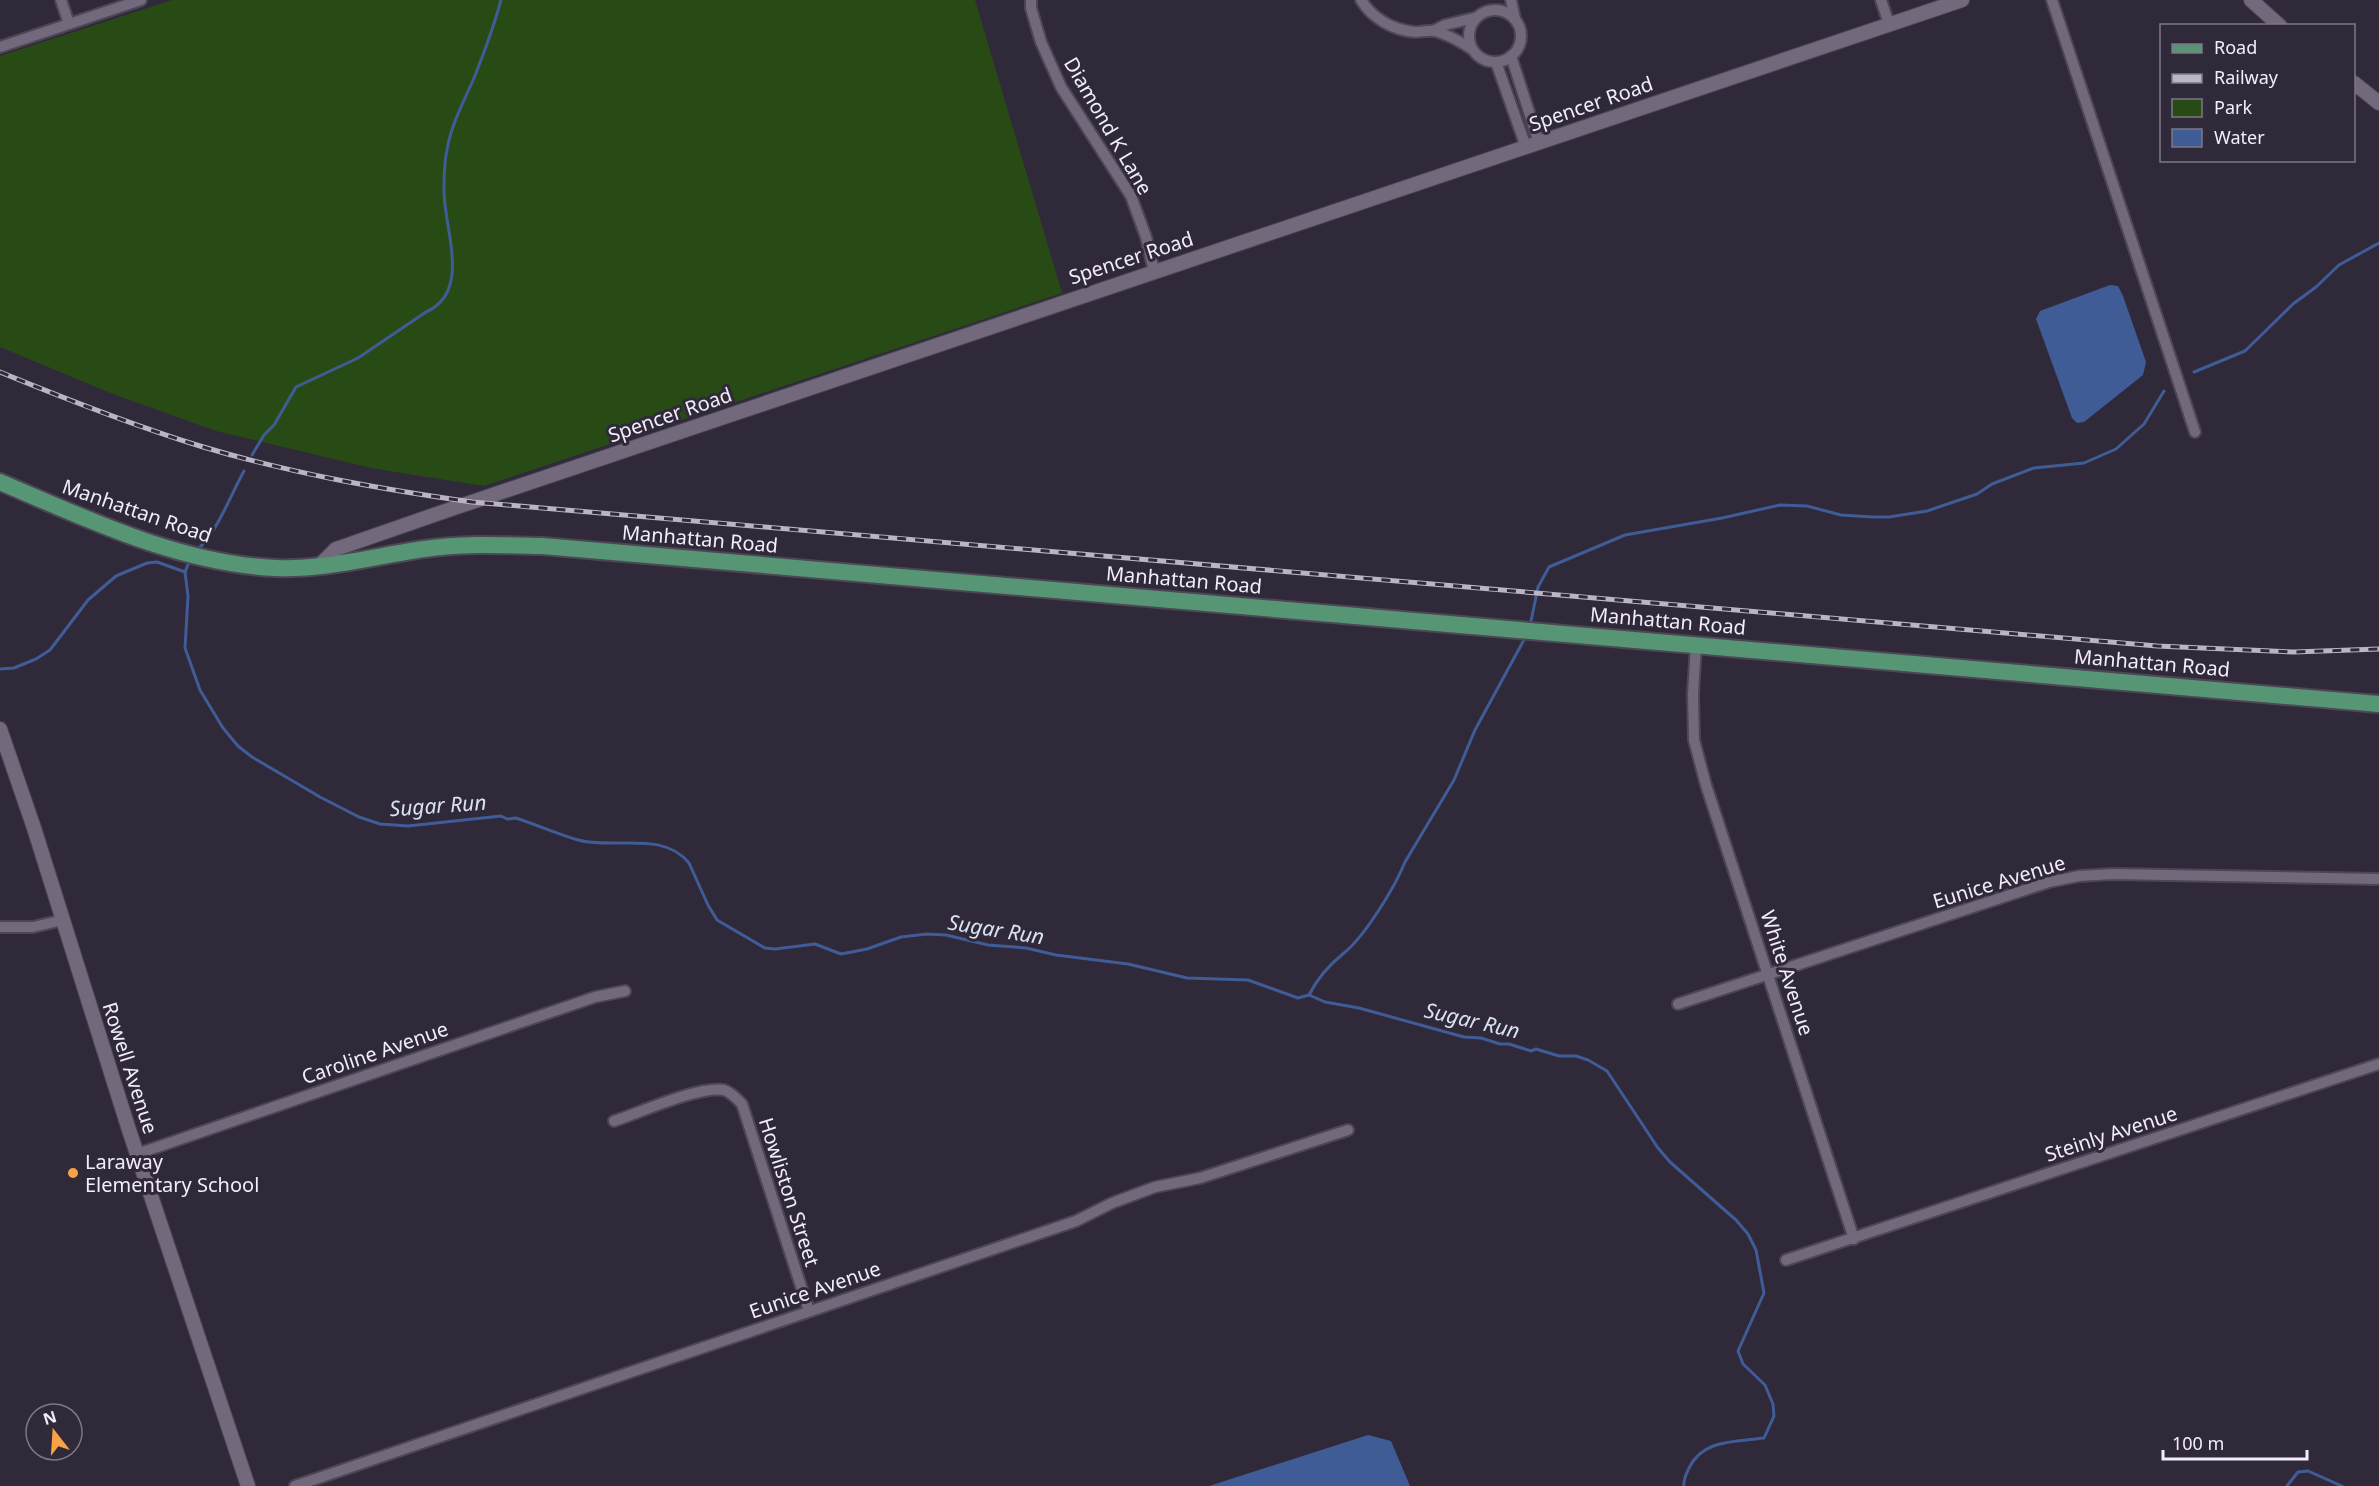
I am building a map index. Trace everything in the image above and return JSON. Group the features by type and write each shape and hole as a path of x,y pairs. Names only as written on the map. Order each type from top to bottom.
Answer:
{"main road":[{"name":"Manhattan Road","path":"0,482 127,534 191,555 240,565 277,568 318,567 427,549 482,545 542,546 2379,704"}],"street":[{"path":"61,0 69,24"},
{"path":"0,47 141,0"},
{"name":"Diamond K Lane","path":"1031,0 1031,8 1041,42 1061,87 1131,196 1146,237 1154,271"},
{"path":"1361,0 1376,18 1390,26 1405,31 1433,31 1461,42 1484,60 1496,62 1511,56 1520,45 1521,36 1511,0"},
{"path":"1472,49 1469,34 1488,0"},
{"path":"1881,0 1889,24"},
{"name":"Spencer Road","path":"318,567 336,549 347,545 1962,0"},
{"path":"2052,0 2196,432"},
{"path":"2251,0 2278,24"},
{"path":"1433,31 1445,25 1499,10 1515,19"},
{"path":"1511,56 1539,143"},
{"path":"1496,62 1526,147"},
{"path":"2355,84 2379,103"},
{"name":"White Avenue","path":"1696,645 1693,694 1694,740 1706,785 1854,1239"},
{"name":"Rowell Avenue","path":"0,729 137,1154 248,1486"},
{"name":"Eunice Avenue","path":"1678,1004 1769,976 2049,882 2079,876 2113,874 2379,879"},
{"path":"0,927 33,927 63,920"},
{"name":"Caroline Avenue","path":"137,1154 595,997 625,991"},
{"name":"Steinly Avenue","path":"1854,1239 2379,1064"},
{"name":"Howliston Street","path":"614,1121 702,1091 726,1090 742,1104 808,1311"},
{"name":"Eunice Avenue","path":"295,1486 1076,1221 1112,1203 1155,1187 1200,1178 1348,1131"},
{"path":"1786,1260 1854,1239"}],"green space":[{"path":"172,0 975,0 1062,293 484,486 371,468 216,431 113,394 0,347 0,56"}],"water":[{"path":"2110,285 2118,286 2123,296 2146,362 2143,375 2084,422 2077,423 2072,418 2036,319 2040,311"},
{"path":"1368,1435 1391,1441 1410,1486 1209,1486"}],"waterway":[{"path":"252,455 264,435 274,425 296,387 358,358 440,303 448,290 452,275 452,258 444,191 446,155 455,122 474,78 501,0"},
{"path":"2194,372 2245,351 2293,304 2316,287 2339,265 2379,243"},
{"path":"1530,626 1538,587 1549,567 1625,535 1780,505 1807,506 1841,515 1872,517 1889,517 1927,511 1977,494 1992,484 2034,468 2084,463 2116,449 2144,424 2164,391"},
{"path":"197,550 217,523 244,471"},
{"path":"185,572 190,560"},
{"name":"Sugar Run","path":"0,669 14,668 50,650 88,600 116,576 147,563 157,562 185,572"},
{"name":"Sugar Run","path":"185,572 188,596 185,648 200,690 223,728 238,746 252,757 359,817 380,824 408,826 501,816 507,819 516,818 592,843 636,843 665,847 678,853 689,863 717,920 765,948 815,944 841,954 867,949 901,937 927,934 946,935 988,945 1026,948 1056,955 1128,964 1187,978 1248,980 1298,998 1309,995 1325,1002 1359,1008 1464,1037 1481,1038 1559,1056 1576,1056 1607,1071 1658,1148 1670,1162 1736,1220 1748,1234 1756,1250 1764,1293 1738,1351 1743,1364 1765,1385 1773,1404 1774,1416 1764,1438 1721,1444 1703,1452 1689,1468 1684,1479 1684,1486"},
{"path":"1309,995 1324,972 1361,935 1387,897 1454,780 1475,730 1525,638"},
{"name":"Sugar Run","path":"2287,1486 2298,1472 2308,1471 2342,1486"}],"railway":[{"path":"0,372 74,402 233,456 335,479 472,502 2157,646 2294,652 2379,649"}],"place":[{"name":"Laraway Elementary School","path":"73,1173"}]}
